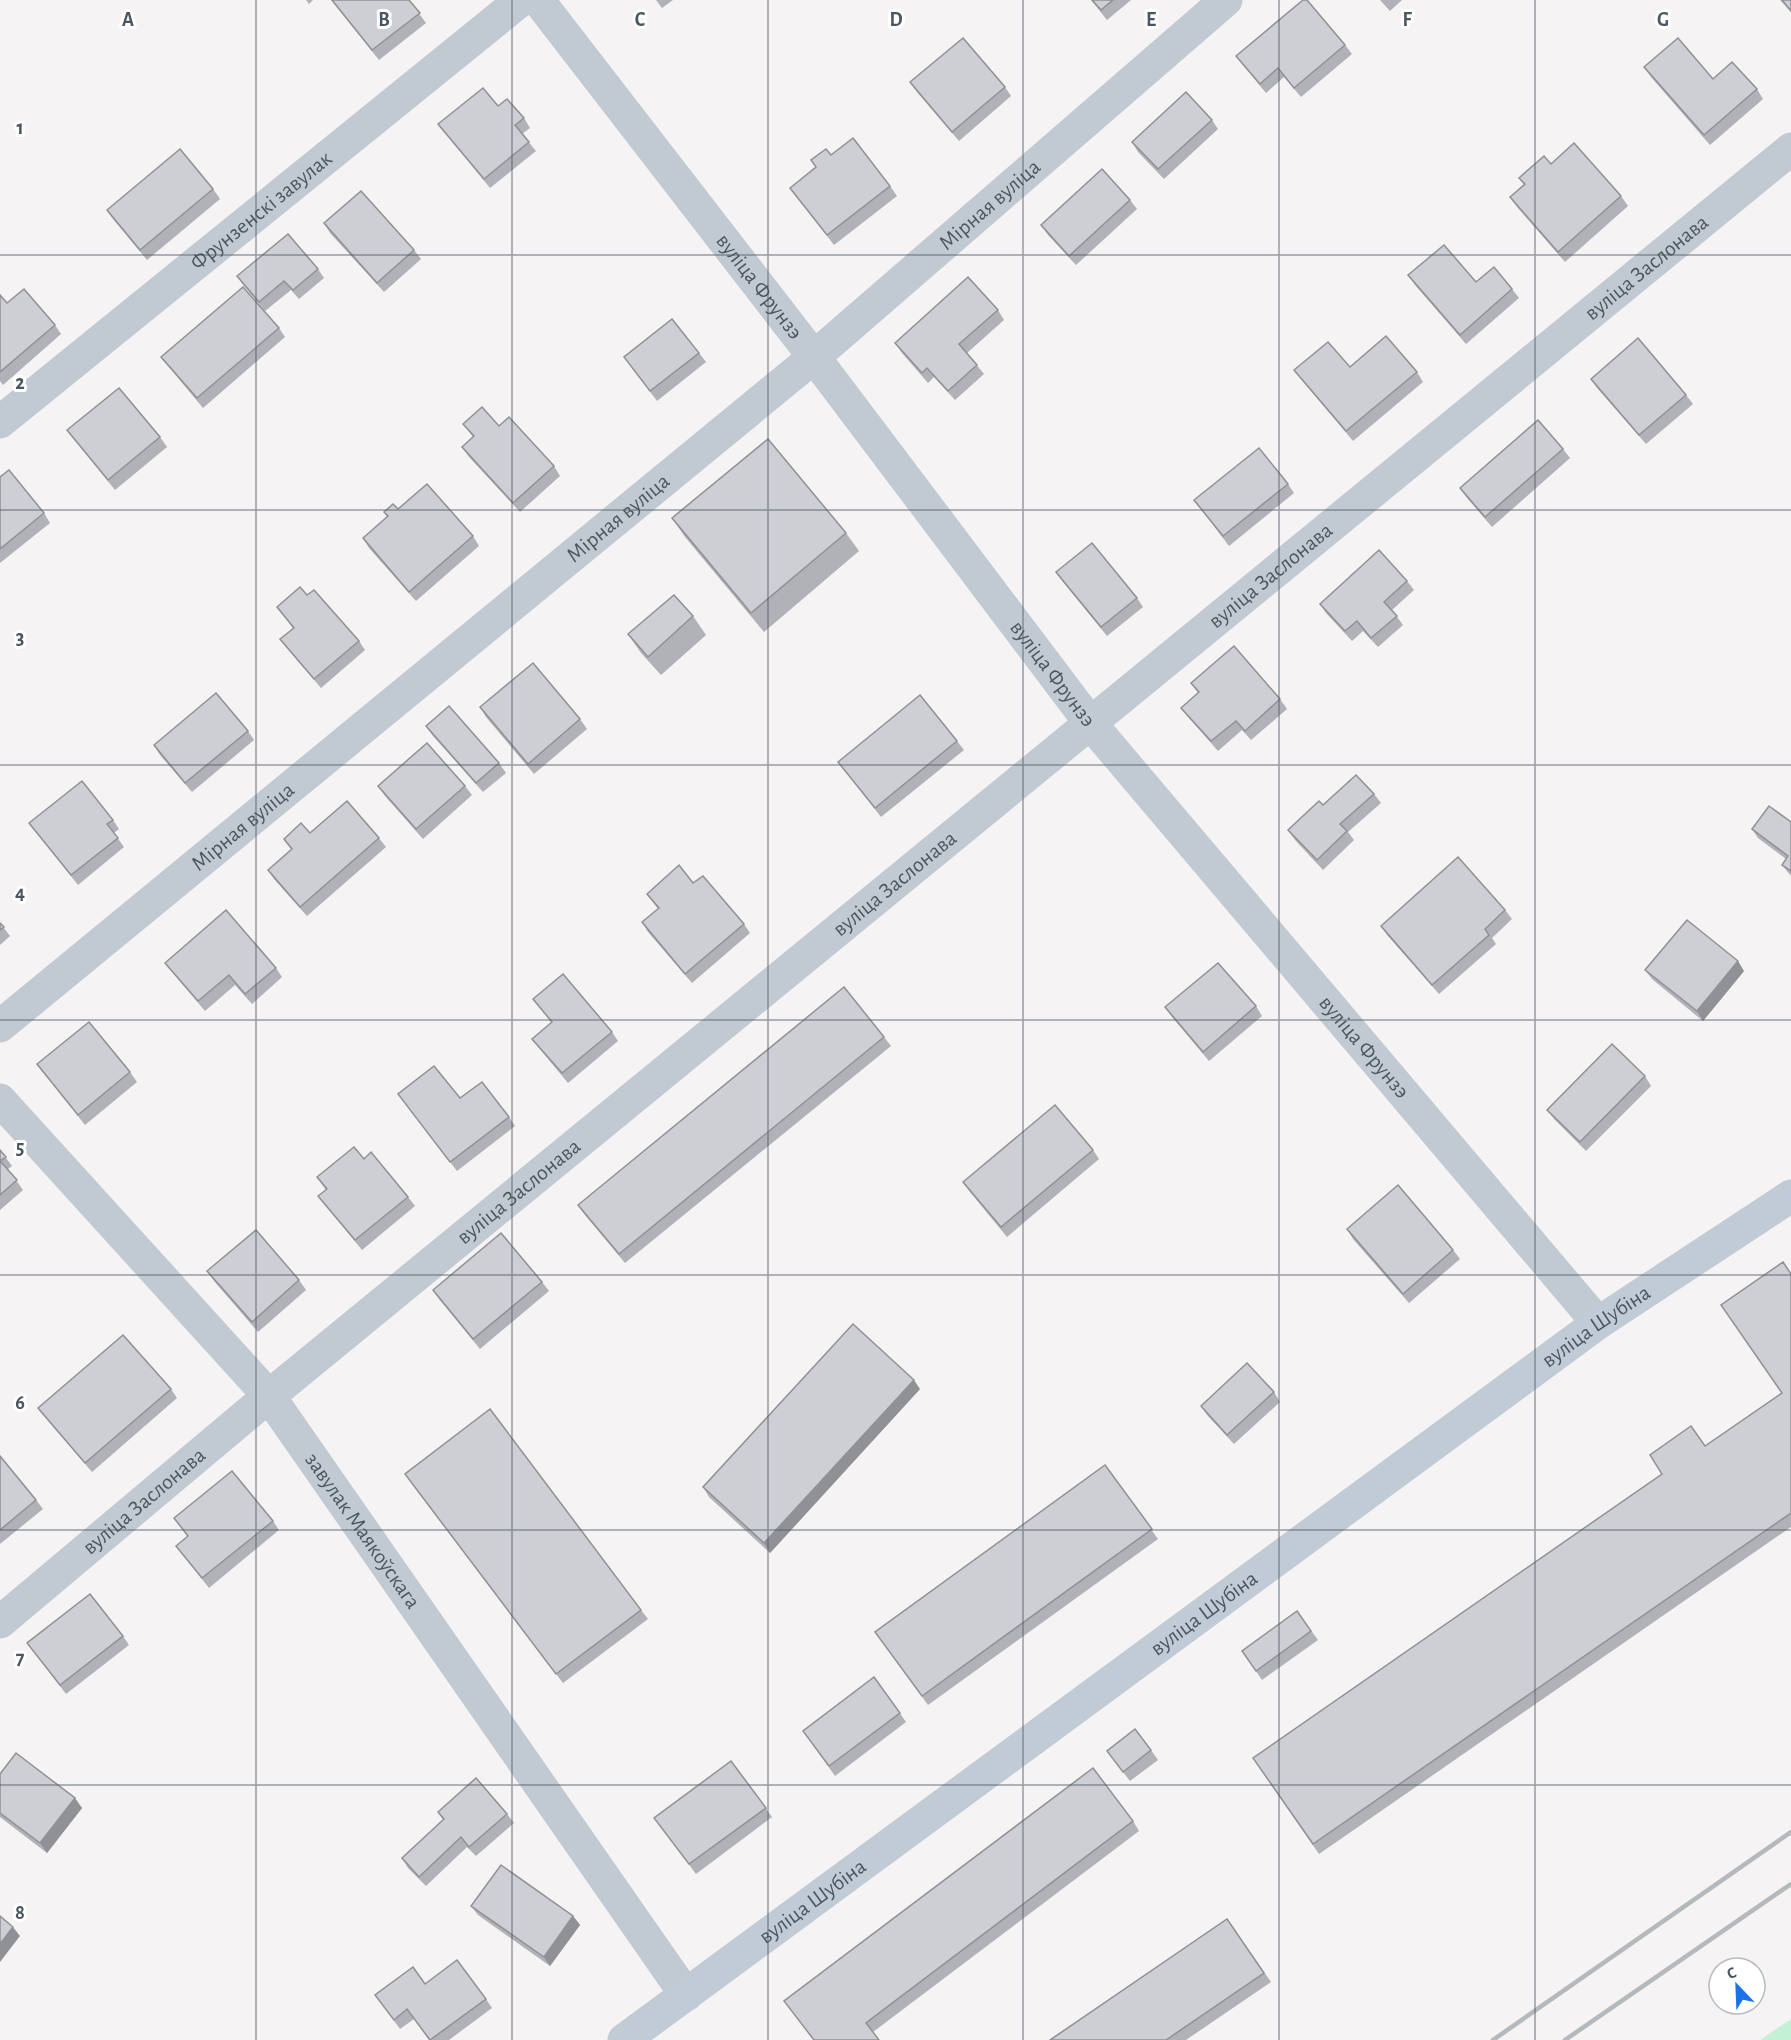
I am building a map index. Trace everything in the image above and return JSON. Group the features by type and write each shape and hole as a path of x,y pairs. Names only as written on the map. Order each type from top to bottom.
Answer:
{"street":[{"name":"Фрунзенскі завулак","path":"0,422 521,0"},
{"name":"вуліца Фрунзэ","path":"538,0 814,357 1091,724 1598,1323"},
{"name":"Мірная вуліца","path":"0,1026 814,357 1226,0"},
{"name":"вуліца Заслонава","path":"0,1622 269,1396 1791,148"},
{"name":"завулак Маякоўскага","path":"0,1100 269,1396 686,1995"},
{"name":"вуліца Шубіна","path":"624,2040 854,1868 1598,1323 1791,1196"}],"green space":[{"path":"1791,2019 1791,2040 1760,2040"}],"building":[{"path":"332,0 409,0 420,13 372,50"},
{"path":"1092,0 1113,0 1101,10"},
{"path":"1303,0 1307,0 1345,45 1294,88 1278,68 1260,84 1236,56"},
{"path":"1782,0 1791,0 1791,11"},
{"path":"963,38 1005,87 952,132 910,82"},
{"path":"1678,38 1713,79 1732,62 1757,89 1704,135 1644,67"},
{"path":"483,88 498,106 507,99 524,118 515,125 529,142 484,179 438,124"},
{"path":"1186,92 1212,120 1158,169 1132,142"},
{"path":"853,138 890,186 827,235 790,188 816,167 811,160 826,149 831,155"},
{"path":"1574,143 1621,196 1558,252 1510,197 1525,184 1519,178 1544,156 1551,164"},
{"path":"180,149 213,189 140,250 107,210"},
{"path":"1102,169 1130,200 1069,256 1041,225"},
{"path":"361,191 414,250 377,283 324,223"},
{"path":"288,234 318,269 293,290 284,281 259,302 237,276"},
{"path":"1444,245 1476,282 1494,267 1512,289 1460,335 1408,275"},
{"path":"968,277 998,310 959,344 977,365 948,391 927,368 922,373 895,343"},
{"path":"243,287 279,328 197,398 161,357"},
{"path":"24,289 55,325 0,372 0,295 7,303"},
{"path":"672,319 699,353 650,391 624,357"},
{"path":"1386,336 1417,372 1346,431 1294,370 1328,342 1350,367"},
{"path":"1638,338 1686,395 1639,435 1591,379"},
{"path":"119,388 160,437 108,480 67,430"},
{"path":"482,407 499,426 509,417 554,466 513,503 462,447 474,436 463,424"},
{"path":"1538,420 1563,449 1485,517 1460,488"},
{"path":"768,439 846,533 751,613 672,518"},
{"path":"1259,448 1288,484 1223,536 1194,500"},
{"path":"9,470 44,513 0,549 0,477"},
{"path":"427,484 473,536 409,592 363,538 388,516 384,512 393,504 398,509"},
{"path":"1092,543 1137,598 1101,627 1056,572"},
{"path":"1379,550 1407,581 1384,602 1397,616 1371,638 1357,621 1345,631 1320,604"},
{"path":"300,587 307,595 314,590 359,641 314,679 280,639 294,628 277,607"},
{"path":"674,595 693,616 648,657 628,634"},
{"path":"1234,646 1280,699 1245,731 1236,721 1211,741 1181,708 1199,692 1191,683"},
{"path":"533,663 580,719 528,764 480,707"},
{"path":"216,693 248,731 185,783 154,745"},
{"path":"920,695 957,741 875,808 838,762"},
{"path":"449,706 499,763 476,783 426,726"},
{"path":"427,743 465,786 416,829 378,786"},
{"path":"1356,775 1374,794 1340,824 1347,831 1317,860 1288,830 1319,801 1323,805"},
{"path":"82,781 113,820 107,824 118,838 71,875 29,823"},
{"path":"347,801 379,838 300,907 268,870 292,849 284,839 301,823 310,833"},
{"path":"1769,806 1791,822 1791,871 1782,865 1788,856 1752,829"},
{"path":"1458,857 1505,910 1485,929 1489,935 1432,985 1381,926"},
{"path":"679,865 693,883 703,876 744,924 685,974 642,922 659,908 647,894"},
{"path":"226,910 276,968 245,994 229,975 198,1001 165,963"},
{"path":"1687,920 1738,961 1697,1011 1645,970"},
{"path":"1218,963 1256,1006 1203,1052 1165,1007"},
{"path":"563,974 612,1032 562,1073 532,1039 552,1022 533,999"},
{"path":"844,987 884,1037 619,1254 578,1205"},
{"path":"89,1022 130,1072 78,1115 37,1064"},
{"path":"1612,1044 1645,1076 1580,1142 1547,1110"},
{"path":"434,1066 460,1098 482,1082 509,1117 450,1162 398,1094"},
{"path":"1055,1105 1093,1150 1001,1227 963,1182"},
{"path":"354,1147 364,1159 371,1152 408,1197 355,1240 318,1196 327,1189 317,1177"},
{"path":"0,1150 6,1157 0,1161"},
{"path":"0,1161 17,1180 0,1195"},
{"path":"1398,1185 1453,1250 1403,1294 1347,1229"},
{"path":"256,1230 299,1280 252,1322 207,1271"},
{"path":"501,1233 542,1282 473,1339 433,1290"},
{"path":"1783,1262 1791,1274 1791,1513 1313,1844 1253,1758 1662,1474 1650,1455 1691,1426 1705,1446 1782,1393 1721,1305"},
{"path":"853,1324 914,1380 764,1543 703,1487"},
{"path":"123,1335 171,1389 85,1463 38,1408"},
{"path":"1247,1363 1274,1392 1227,1435 1201,1406"},
{"path":"490,1409 641,1610 556,1674 405,1474"},
{"path":"0,1456 36,1500 0,1530"},
{"path":"1105,1465 1152,1529 922,1696 875,1632"},
{"path":"232,1471 273,1521 202,1578 176,1546 188,1536 174,1518"},
{"path":"90,1594 123,1636 60,1685 27,1643"},
{"path":"1297,1611 1311,1631 1256,1671 1242,1651"},
{"path":"874,1677 900,1713 829,1766 803,1731"},
{"path":"1135,1729 1151,1750 1123,1772 1107,1751"},
{"path":"16,1753 75,1798 40,1843 0,1813 0,1774"},
{"path":"731,1761 766,1808 689,1864 654,1818"},
{"path":"1093,1768 1133,1821 866,2023 879,2040 814,2040 784,2001"},
{"path":"476,1778 507,1814 469,1847 461,1837 419,1877 402,1858 444,1819 438,1812"},
{"path":"501,1865 573,1916 544,1957 471,1906"},
{"path":"0,1916 13,1927 0,1944"},
{"path":"1227,1919 1264,1973 1166,2040 1050,2040"},
{"path":"457,1960 486,1999 430,2040 407,2009 394,2020 375,1995 413,1967 425,1984"}],"railway":[{"path":"1493,2040 1791,1832"},
{"path":"1565,2040 1791,1884"}]}
